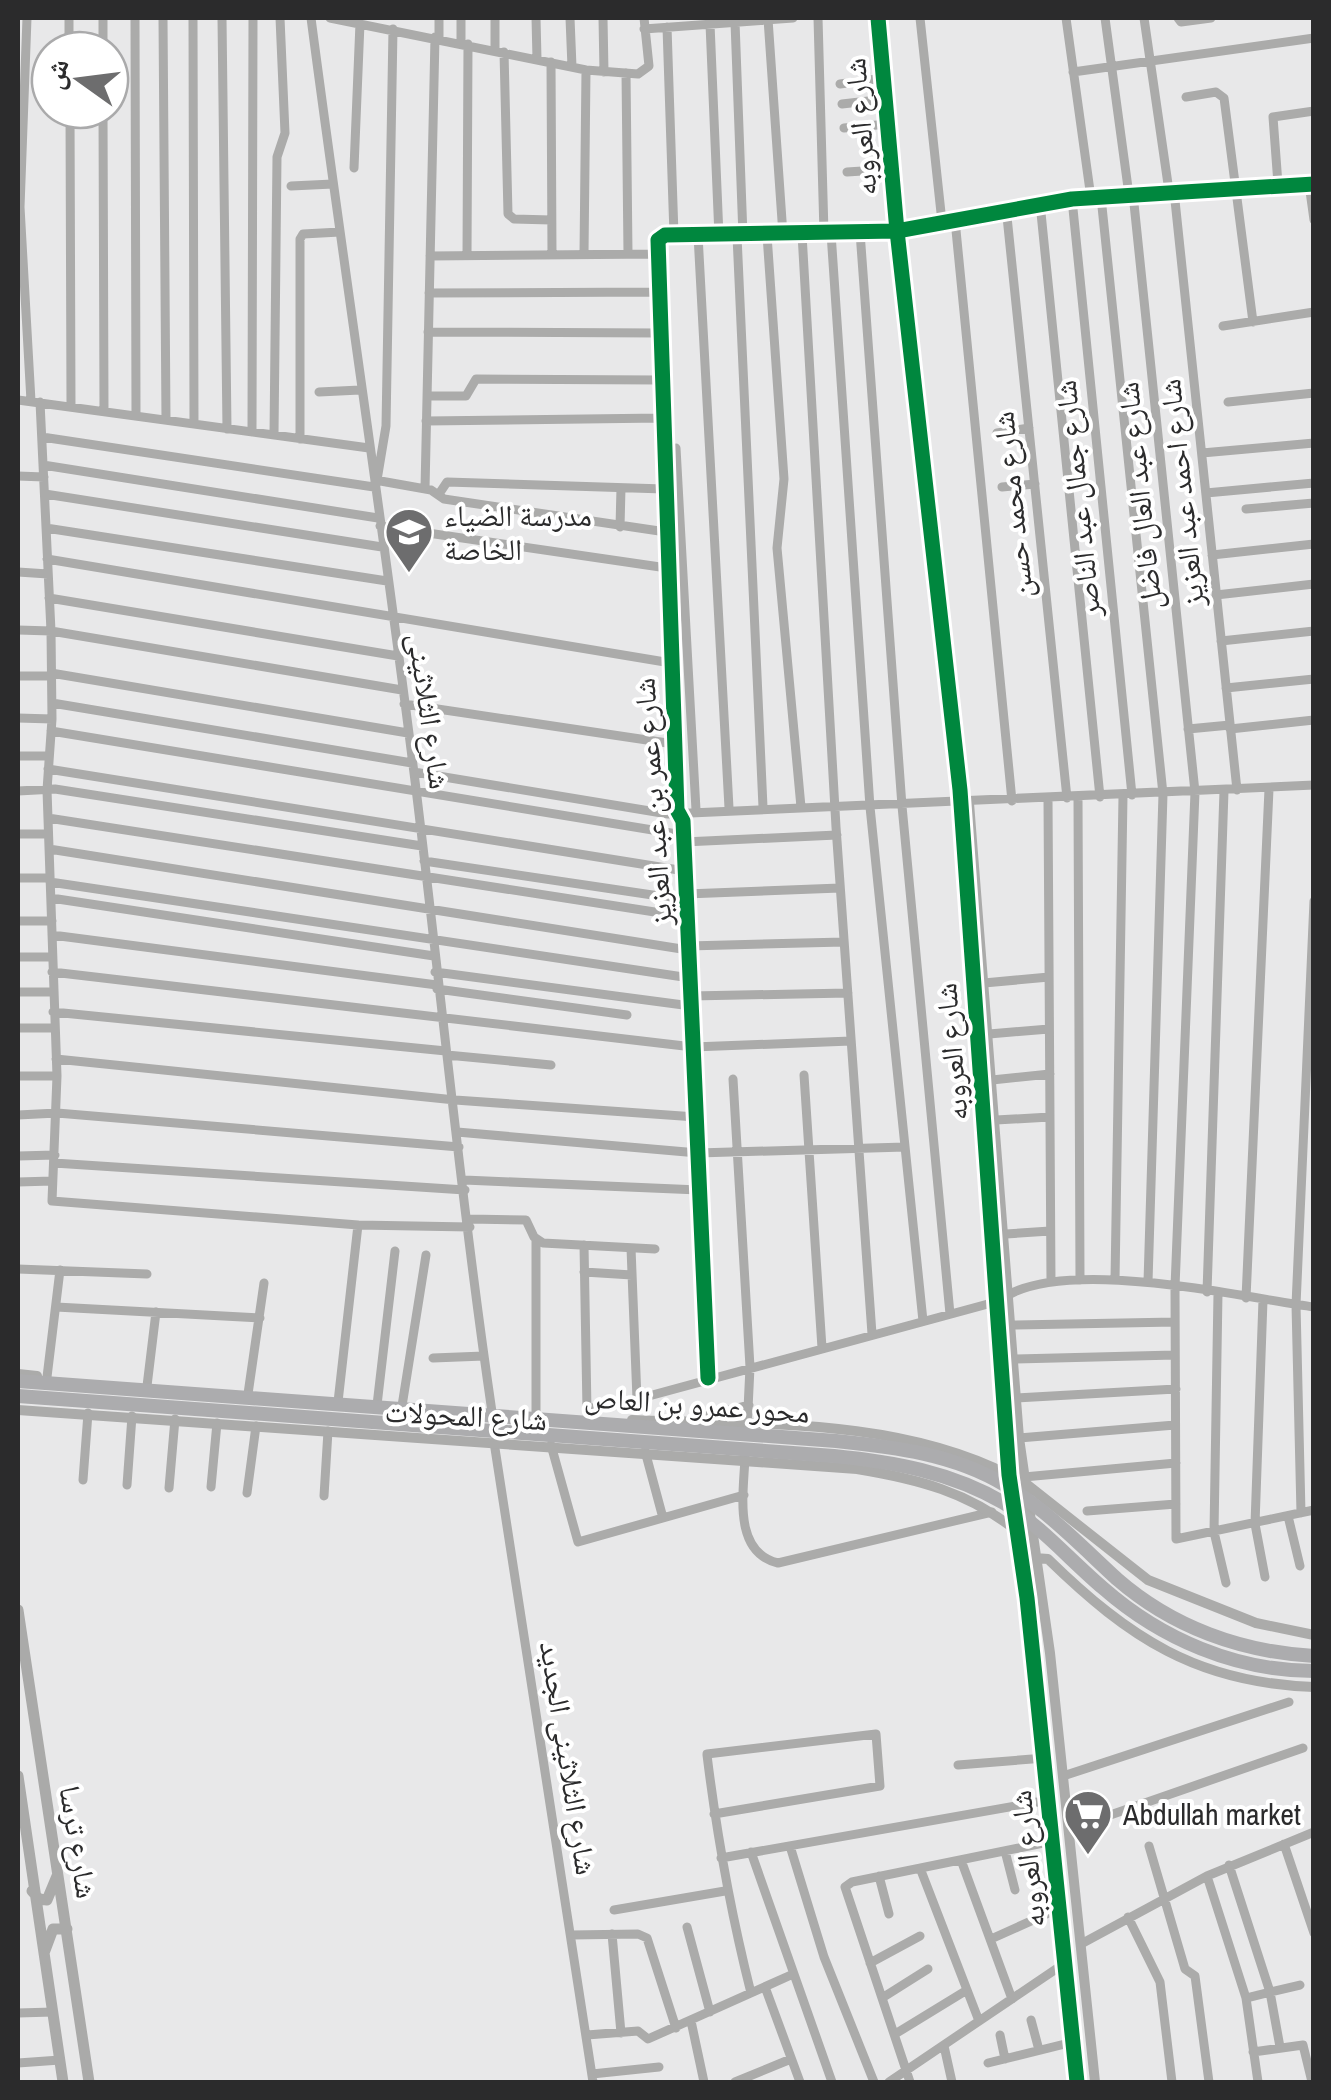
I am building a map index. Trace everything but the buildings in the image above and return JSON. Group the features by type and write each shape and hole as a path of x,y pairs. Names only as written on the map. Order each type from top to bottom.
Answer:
{"main road":[{"name":"محور عمرو بن العاص","path":"18,1377 836,1440 915,1451 972,1469 1006,1486 1134,1592 1192,1628 1256,1649 1314,1656"},
{"name":"محور عمرو بن العاص","path":"18,1396 901,1464 949,1477 1007,1505 1110,1595 1161,1631 1223,1656 1314,1671"},
{"name":"شارع ترسا","path":"18,1610 89,2082"},
{"name":"شارع ترسا","path":"18,1776 62,2082"},
{"path":"32,1890 39,1899 50,1898 58,1871"},
{"path":"43,1955 53,1929 67,1929"}],"street":[{"path":"27,18 20,148 20,264 23,360 42,437 48,559 52,718 46,790 58,1113 51,1200 358,1225 526,1220 536,1240 536,1414"},
{"path":"135,18 136,416"},
{"path":"164,18 166,420"},
{"path":"193,18 194,424"},
{"path":"222,18 227,428"},
{"path":"252,432 253,18"},
{"path":"274,435 277,163 284,133 280,18"},
{"name":"شارع الثلاثينى","path":"312,18 413,768 440,1018 455,1100 492,1412"},
{"path":"332,18 373,22 586,70 643,74 649,66 644,18"},
{"path":"425,489 439,18"},
{"path":"461,18 465,43 468,255"},
{"path":"496,18 508,214 514,219 552,220"},
{"path":"536,18 536,59"},
{"path":"570,18 572,67"},
{"path":"602,18 604,72"},
{"path":"644,29 685,22 793,18"},
{"path":"818,18 827,233 870,807 923,1321"},
{"name":"شارع العروبه","path":"878,18 897,231 984,982 1019,1438 1055,1697 1095,2082"},
{"path":"920,18 942,222"},
{"path":"1066,18 1096,197 1163,794 1148,1282"},
{"name":"شارع عبد العال فاضل","path":"1106,18 1131,195 1195,792 1176,1287 1176,1538 1214,1532"},
{"name":"شارع احمد عبد العزيز","path":"1144,18 1171,191 1237,790"},
{"path":"1178,18 1180,22 1211,18"},
{"path":"764,19 783,235"},
{"path":"713,21 719,236"},
{"path":"736,22 740,236 763,807"},
{"path":"354,168 360,23"},
{"path":"667,27 674,235"},
{"path":"375,482 386,426 393,29"},
{"path":"1074,72 1314,38"},
{"path":"551,62 552,254"},
{"path":"584,254 586,70"},
{"path":"626,73 628,254"},
{"path":"840,84 884,78"},
{"path":"1186,97 1223,94 1253,322"},
{"path":"842,104 886,99"},
{"path":"1278,184 1273,116 1314,111"},
{"path":"844,128 888,124"},
{"path":"70,130 71,406"},
{"path":"103,130 104,411"},
{"path":"847,172 892,169"},
{"path":"292,186 333,184"},
{"path":"430,256 656,254 660,237 674,235 897,231 1006,207 1278,184 1311,184 1314,220"},
{"name":"شارع جمال عبد الناصر","path":"1072,199 1128,795 1115,1280"},
{"path":"1040,203 1100,797"},
{"name":"شارع محمد حسن","path":"1006,207 1067,798"},
{"path":"955,220 1012,801"},
{"path":"300,439 300,239 304,234 340,232"},
{"path":"860,232 902,806 950,1314"},
{"path":"802,234 840,888 872,1334"},
{"path":"767,235 784,479 777,548 801,807"},
{"path":"698,236 729,808"},
{"name":"شارع عمر بن عبد العزيز","path":"656,254 674,744 685,871 708,1378"},
{"path":"429,293 657,292"},
{"path":"1223,326 1314,312"},
{"path":"428,332 658,333"},
{"path":"427,396 466,396 476,379 660,380"},
{"path":"319,392 360,390"},
{"path":"1228,402 1314,393"},
{"path":"18,400 369,448"},
{"path":"426,421 661,418"},
{"path":"997,432 1029,428"},
{"path":"42,437 425,489 444,498 510,510 666,532"},
{"path":"1202,453 1314,443"},
{"path":"676,448 696,810"},
{"path":"43,465 667,568"},
{"path":"18,476 44,477"},
{"path":"439,494 447,482 664,489"},
{"path":"1206,493 1314,483"},
{"path":"510,484 510,510"},
{"path":"1002,487 1035,484"},
{"path":"620,527 621,488"},
{"path":"45,494 382,547"},
{"path":"1246,509 1314,503"},
{"path":"46,528 387,581"},
{"path":"1212,555 1314,544"},
{"path":"48,559 671,663"},
{"path":"18,572 48,574"},
{"path":"1216,596 1314,584"},
{"path":"49,598 398,656"},
{"path":"18,630 50,630 402,690"},
{"path":"1221,641 1314,631"},
{"path":"18,676 51,675 408,734"},
{"path":"1226,688 1314,679"},
{"path":"52,703 678,812 763,807 838,809 1314,785"},
{"path":"404,704 674,744"},
{"path":"18,718 52,718"},
{"path":"1188,729 1314,720"},
{"path":"51,731 683,839 837,835"},
{"path":"18,756 49,756"},
{"path":"48,769 685,871"},
{"path":"1246,1298 1269,789"},
{"path":"18,791 46,790 422,846"},
{"path":"1224,791 1212,1292 1214,1532 1226,1583"},
{"path":"1078,798 1080,1280"},
{"path":"1048,799 1051,1282"},
{"name":"شارع العروبه","path":"963,803 999,1300 1004,1473 1017,1531 1038,1699 1078,2082"},
{"path":"48,818 687,917"},
{"path":"18,834 48,834"},
{"path":"49,849 688,948 844,942"},
{"path":"424,862 686,897 840,888"},
{"path":"18,878 690,978"},
{"path":"51,898 434,956"},
{"path":"1301,1513 1296,1305 1314,901"},
{"path":"18,921 52,921"},
{"path":"52,935 626,1015"},
{"path":"18,957 52,956"},
{"path":"52,972 693,1047 851,1041"},
{"path":"435,972 691,1001 848,993"},
{"path":"984,982 1049,977"},
{"path":"18,992 52,992"},
{"path":"53,1012 551,1065"},
{"path":"18,1028 54,1028"},
{"path":"988,1034 1050,1029"},
{"path":"56,1060 455,1100 696,1117"},
{"path":"992,1080 1050,1074"},
{"path":"804,1075 822,1348"},
{"path":"18,1076 57,1076"},
{"path":"733,1079 750,1368 744,1495 748,1538 756,1552 778,1563 992,1512 1004,1473"},
{"path":"18,1115 58,1113 459,1147"},
{"path":"996,1120 1050,1117"},
{"path":"457,1132 698,1153 905,1147"},
{"path":"18,1156 464,1185 699,1190"},
{"path":"18,1182 52,1181"},
{"path":"338,1402 358,1225"},
{"path":"1006,1234 1050,1231"},
{"path":"536,1240 654,1249"},
{"path":"584,1245 587,1413 950,1314 1051,1282 1148,1282 1314,1307"},
{"path":"631,1248 637,1399"},
{"path":"377,1404 395,1252"},
{"path":"402,1406 426,1255"},
{"path":"18,1269 147,1274"},
{"path":"47,1377 60,1270"},
{"path":"584,1272 632,1274"},
{"path":"248,1394 264,1282"},
{"path":"1263,1300 1256,1524 1265,1577"},
{"path":"56,1306 260,1318"},
{"path":"148,1386 156,1312"},
{"path":"1012,1325 1176,1322"},
{"path":"433,1358 484,1356"},
{"path":"1014,1359 1176,1356"},
{"name":"شارع المحولات","path":"18,1377 338,1402 536,1414 587,1413 611,1418 892,1436 945,1449 1004,1473"},
{"path":"1016,1398 1176,1389"},
{"path":"700,1417 749,1405"},
{"name":"شارع المحولات","path":"18,1410 745,1458 899,1476 948,1489 992,1512 1017,1531"},
{"path":"84,1480 88,1413"},
{"path":"127,1485 132,1416"},
{"path":"610,1449 611,1418"},
{"path":"169,1488 175,1419"},
{"path":"211,1486 217,1423"},
{"path":"1019,1438 1176,1424"},
{"path":"247,1493 256,1426"},
{"path":"324,1496 328,1432"},
{"name":"شارع الثلاثينى الجديد","path":"494,1442 593,2078"},
{"path":"551,1445 576,1541 744,1495"},
{"path":"645,1452 664,1518"},
{"path":"1024,1480 1176,1463"},
{"path":"1024,1480 1148,1580 1256,1624 1314,1635"},
{"path":"1087,1511 1176,1504"},
{"path":"1214,1532 1314,1510"},
{"path":"1288,1516 1300,1566"},
{"path":"1071,1517 1056,1519 1044,1530 1041,1545 1048,1559 1119,1624 1165,1652 1231,1676 1314,1687"},
{"path":"1035,1558 1048,1559"},
{"path":"1038,1699 1055,1697"},
{"path":"1063,1776 1289,1702"},
{"path":"714,1814 881,1784 876,1733 708,1753 714,1814 725,1891 752,1993"},
{"path":"1070,1830 1303,1748"},
{"path":"958,1765 1044,1758"},
{"path":"720,1858 1049,1800"},
{"path":"1081,1944 1229,1865 1314,1832"},
{"path":"910,2082 846,1892 850,1882 1053,1841"},
{"path":"1284,1844 1314,1932"},
{"path":"790,1846 824,1957 874,2082"},
{"path":"1149,1846 1186,1970 1195,1976 1209,2082"},
{"path":"1005,1851 1015,1890"},
{"path":"751,1852 791,1975 832,2082"},
{"path":"961,1860 1012,1998"},
{"path":"1229,1865 1270,1992 1280,2047"},
{"path":"920,1868 980,2021"},
{"path":"879,1876 889,1914"},
{"path":"1207,1876 1246,1998 1258,2082"},
{"path":"614,1910 725,1891"},
{"path":"990,1940 1060,1908"},
{"path":"1128,1917 1160,1982 1172,2082"},
{"path":"687,1927 710,2012"},
{"path":"612,1934 621,2033"},
{"path":"571,1935 642,1934 649,1941 676,2028"},
{"path":"870,1964 920,1936"},
{"path":"889,2082 1065,1963"},
{"path":"882,1998 928,1969"},
{"path":"587,2036 638,2032 646,2039 791,1975"},
{"path":"1246,1998 1300,1985"},
{"path":"765,1987 800,2082"},
{"path":"895,2034 967,1990"},
{"path":"18,2014 54,2012"},
{"path":"692,2020 704,2082"},
{"path":"1031,2020 1039,2050"},
{"path":"1000,2035 1005,2059"},
{"path":"988,2063 1073,2042"},
{"path":"944,2046 952,2082"},
{"path":"1254,2052 1306,2046 1312,2082"},
{"path":"735,2082 792,2059"},
{"path":"18,2063 60,2060"},
{"path":"593,2078 659,2067"}],"cycle path":[{"path":"878,18 897,231 960,790 1009,1475 1027,1598 1077,2082"},
{"path":"708,1378 683,821 677,810 658,240 665,235 897,231 1072,199 1314,184"}],"place":[{"name":"مدرسة الضياء الخاصة","path":"409,574"},
{"name":"Abdullah market","path":"1088,1856"}]}
